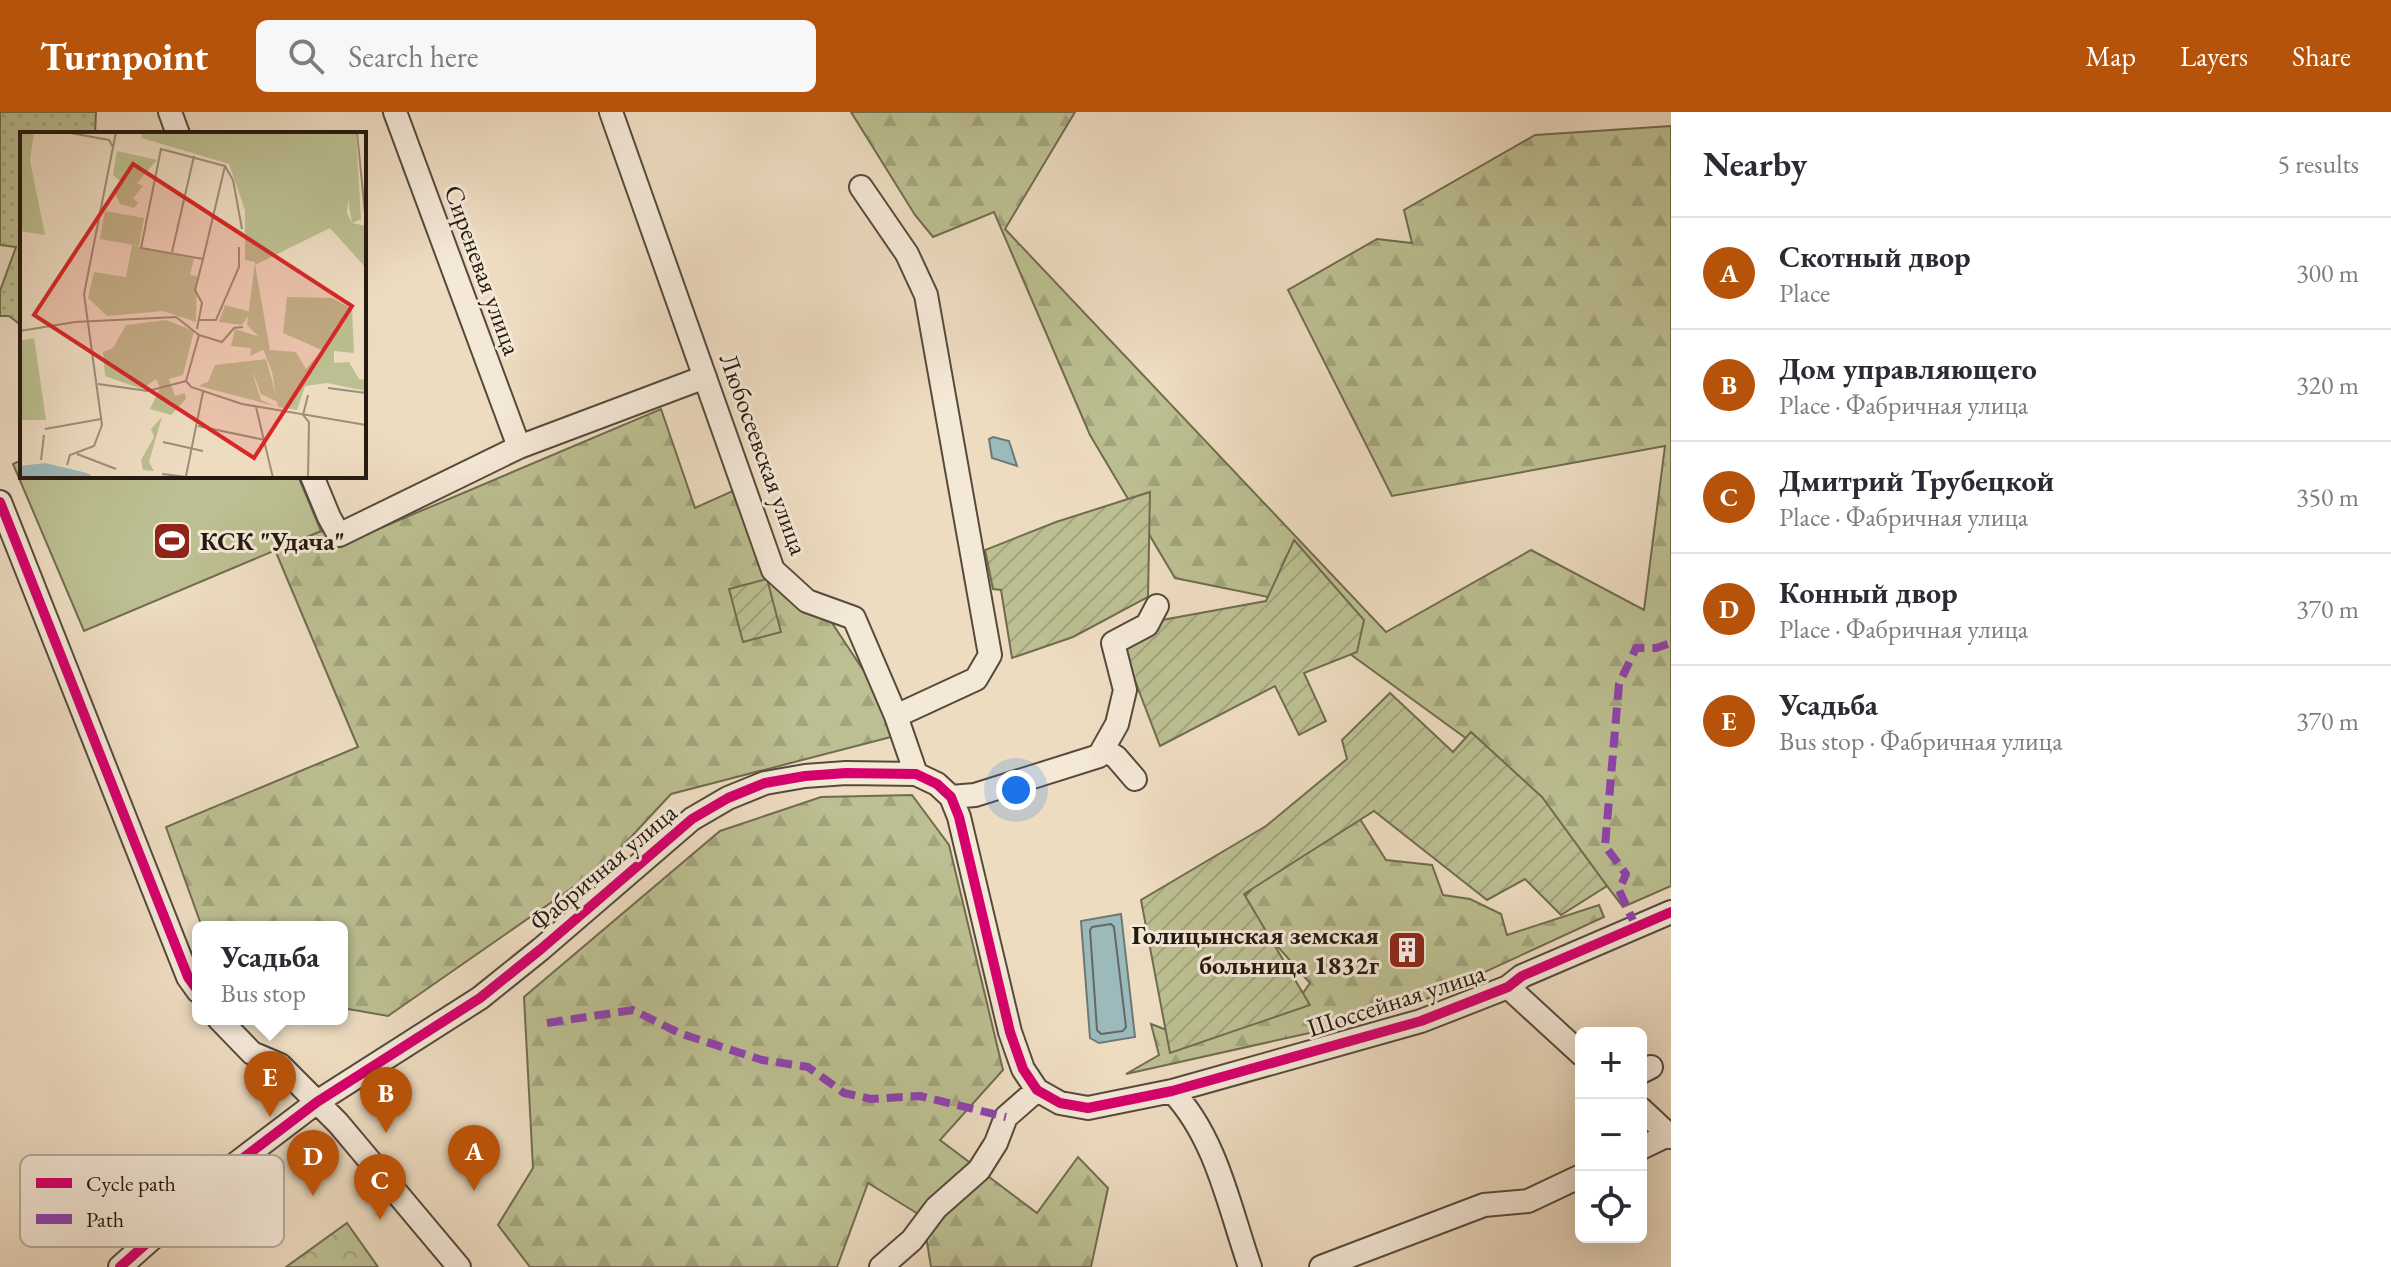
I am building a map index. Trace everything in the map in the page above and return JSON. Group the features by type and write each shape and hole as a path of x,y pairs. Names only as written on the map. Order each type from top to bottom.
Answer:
{"street":[{"path":"170,112 177,132"},
{"name":"Сиреневая улица","path":"395,112 519,447"},
{"name":"Любосеевская улица","path":"611,112 773,570 807,601 854,618 896,716 916,774"},
{"path":"861,187 907,254 926,295 990,655 976,679 896,716"},
{"path":"313,478 339,535 519,447 705,377"},
{"path":"0,502 192,980"},
{"path":"951,797 975,795 1099,756 1117,724 1125,690 1113,643 1147,625 1157,606"},
{"path":"1103,749 1124,765 1135,779"},
{"path":"916,774 937,784 951,797 959,817 1010,1032 1023,1069 1037,1090 1060,1103 1088,1108 1172,1091 1190,1110 1215,1163 1236,1216 1250,1267"},
{"name":"Фабричная улица","path":"247,1155 317,1102 480,998 692,819 728,798 765,783 805,776 916,774"},
{"name":"Шоссейная улица","path":"1172,1091 1421,1021 1508,987 1522,976 1671,912"},
{"path":"1508,987 1575,1048"},
{"path":"225,1025 252,1053 280,1065 338,1123 459,1267"},
{"path":"881,1267 912,1240 936,1208 979,1170 996,1143 1006,1117 1037,1090"},
{"path":"1647,1115 1670,1136 1647,1146"},
{"path":"1321,1267 1484,1205 1528,1201 1575,1179"},
{"name":"Фабричная улица","path":"120,1267 142,1247"}],"green space":[{"path":"0,112 96,112 95,132 20,132 20,324 9,316 0,316 0,291 16,247 0,245"},
{"path":"851,112 1075,112 1005,229 1386,632 1531,550 1644,610 1665,446 1392,496 1288,290 1377,239 1412,243 1404,210 1535,135 1671,126 1671,886 1623,907 1607,886 1471,742 1273,598 1175,578 1090,435 994,212 933,237 915,215"},
{"path":"661,409 695,508 737,489 774,583 832,623 881,697 891,737 671,794 605,865 388,1016 348,1009 348,921 200,921 166,827 358,747 275,550 321,531 343,544"},
{"name":"КСК \"Удача\"","path":"20,461 20,478 299,478 321,531 84,631 13,464"},
{"path":"1150,492 1148,597 1073,637 1012,658 1001,590 993,589 985,550 1056,522"},
{"path":"1294,540 1364,620 1357,652 1304,673 1326,721 1299,735 1275,686 1160,746 1121,644 1162,620 1266,601"},
{"path":"767,579 781,632 743,642 729,589"},
{"path":"1390,693 1453,752 1471,732 1542,797 1607,886 1561,915 1525,879 1487,900 1374,811 1244,894 1310,1005 1170,1053 1141,900 1266,826 1347,759 1342,740"},
{"path":"1344,794 1386,860 1432,865 1443,895 1470,899 1501,914 1507,935 1599,905 1604,917 1409,1007 1370,1010 1323,1030 1126,1074 1159,1055 1151,1024 1185,1037 1296,1003 1310,983 1239,903"},
{"path":"912,795 949,845 1003,1070 940,1140 1037,1213 1078,1157 1108,1188 1091,1267 931,1267 923,1217 868,1183 837,1267 530,1267 498,1225 533,1168 524,997 720,831 821,797"},
{"path":"347,1223 378,1267 286,1267"}],"water":[{"path":"989,439 1009,441 1017,466 992,458"},
{"path":"1121,914 1135,1037 1099,1043 1090,1038 1081,921"}],"marked path":[{"path":"1636,927 1619,890 1626,874 1605,846 1619,684 1636,648 1656,648 1671,643"},
{"path":"547,1023 633,1010 679,1033 762,1060 808,1067 844,1093 871,1099 920,1096 1006,1117"}],"cycle path":[{"path":"0,502 192,983"},
{"path":"247,1155 317,1102 480,998 692,819 728,798 765,783 805,776 916,774 937,784 951,797 959,817 1010,1032 1023,1069 1037,1090 1060,1103 1088,1108 1172,1091 1421,1021 1508,987 1522,976 1671,912"},
{"path":"120,1267 142,1247"}],"place":[{"name":"КСК \"Удача\"","path":"172,541"},
{"name":"Голицынская земская больница 1832г","path":"1407,950"},
{"name":"Усадьба","path":"270,1117"},
{"name":"Дом управляющего","path":"386,1133"},
{"name":"Скотный двор","path":"474,1191"},
{"name":"Конный двор","path":"313,1196"},
{"name":"Дмитрий Трубецкой","path":"380,1220"}]}
